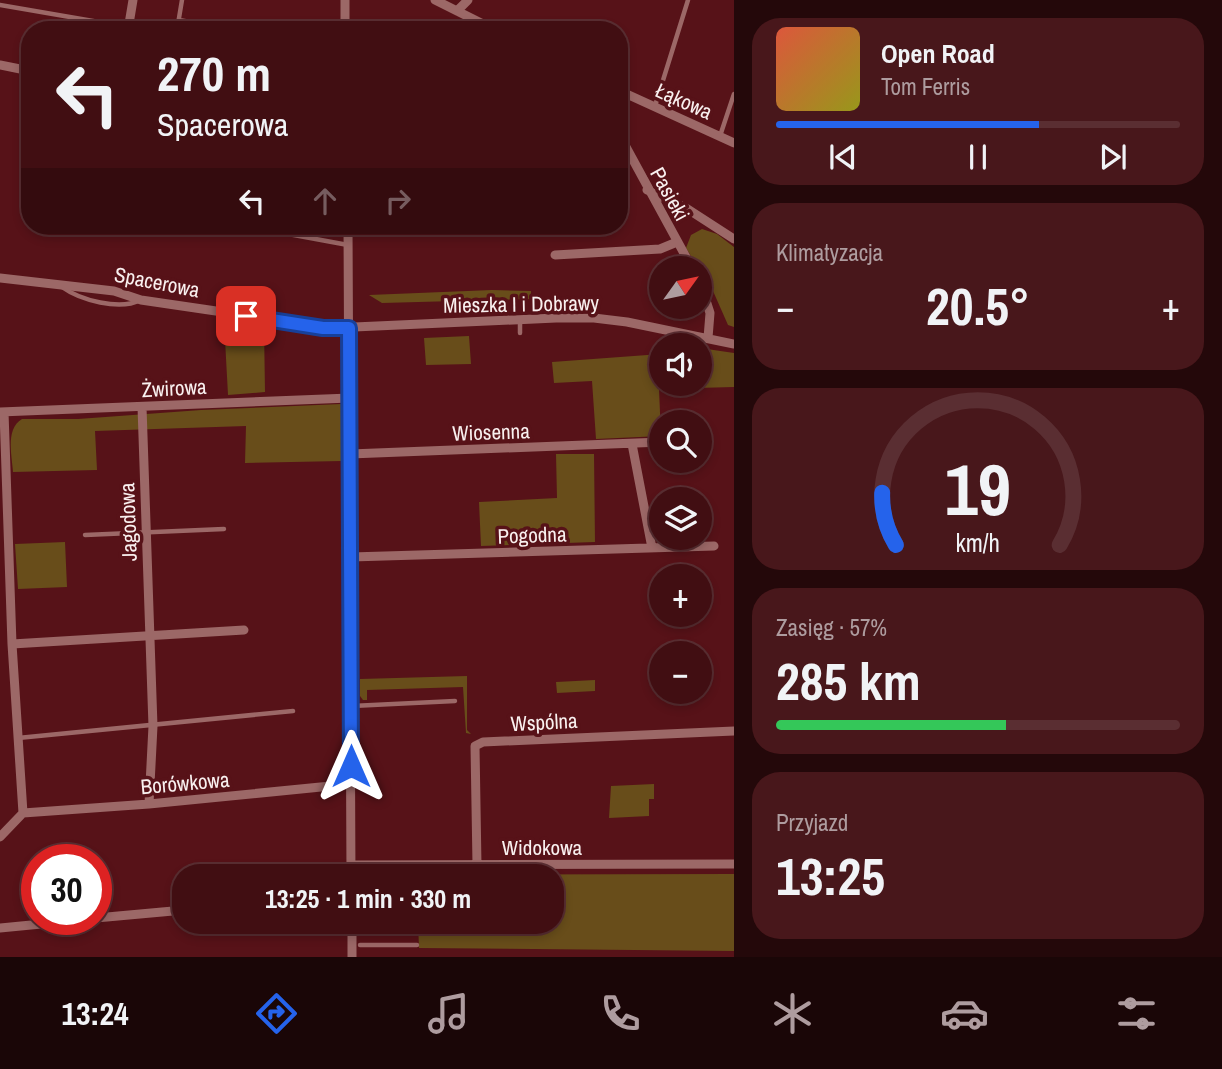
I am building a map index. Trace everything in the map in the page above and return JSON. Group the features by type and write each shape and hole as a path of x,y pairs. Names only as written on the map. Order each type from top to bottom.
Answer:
{"street":[{"path":"130,21 133,0"},
{"path":"345,0 345,21"},
{"path":"435,0 478,21"},
{"path":"457,10 468,0"},
{"path":"0,65 21,69"},
{"name":"Łąkowa","path":"628,95 734,143"},
{"name":"Pasieki","path":"628,152 685,256"},
{"path":"647,190 686,208 734,239"},
{"path":"348,235 351,864"},
{"path":"555,255 660,249 677,242"},
{"name":"Spacerowa","path":"0,278 114,291 141,300 313,327 349,328"},
{"name":"Mieszka I i Dobrawy","path":"349,328 567,317 611,320 681,333"},
{"name":"Mieszka I i Dobrawy","path":"712,339 734,344"},
{"name":"Żwirowa","path":"2,412 350,398"},
{"name":"Jagodowa","path":"142,407 153,726 149,804"},
{"path":"0,837 23,813 12,644 2,412"},
{"name":"Wiosenna","path":"350,454 649,443"},
{"path":"632,444 649,532"},
{"name":"Pogodna","path":"351,557 649,548"},
{"path":"12,644 244,630"},
{"name":"Wspólna","path":"477,864 475,746 483,742 734,731"},
{"name":"Borówkowa","path":"23,813 149,804 351,784"},
{"name":"Widokowa","path":"564,865 734,864"},
{"path":"112,917 172,911"},
{"path":"0,928 21,926"},
{"path":"352,957 355,934"}],"lane":[{"path":"182,0 179,20 184,21"},
{"path":"654,107 688,0"},
{"path":"0,5 90,21"},
{"path":"719,136 734,94"},
{"path":"292,235 349,246"},
{"path":"520,319 520,333"},
{"path":"85,535 224,529"},
{"path":"351,706 455,701"},
{"path":"18,738 293,711"},
{"path":"360,945 418,945"}],"shaded area":[{"path":"702,229 717,234 734,247 734,327 728,325 712,289 712,256 691,256 686,248 691,235"},
{"path":"531,291 531,299 382,303 369,295"},
{"path":"224,321 264,327 265,392 228,395"},
{"path":"469,336 471,364 426,365 424,338"},
{"path":"712,350 734,353 734,387 712,388"},
{"path":"649,355 649,396 659,396 660,410 649,410 649,437 596,439 592,381 554,383 552,362"},
{"path":"341,404 342,461 245,463 246,426 95,431 97,470 13,472 11,436 13,429 22,419 78,419"},
{"path":"556,454 594,454 595,542 481,546 479,502 557,498"},
{"path":"65,542 67,587 18,589 15,544"},
{"path":"467,676 467,730 471,734 466,733 463,687 367,690 367,700 360,696 360,679"},
{"path":"595,680 595,691 557,693 556,682"},
{"path":"654,784 654,799 649,799 649,816 609,818 611,786"},
{"path":"564,874 734,874 734,951 419,948 418,934 564,934"}],"route":[{"path":"246,316 323,328 349,328 351,766"}]}
